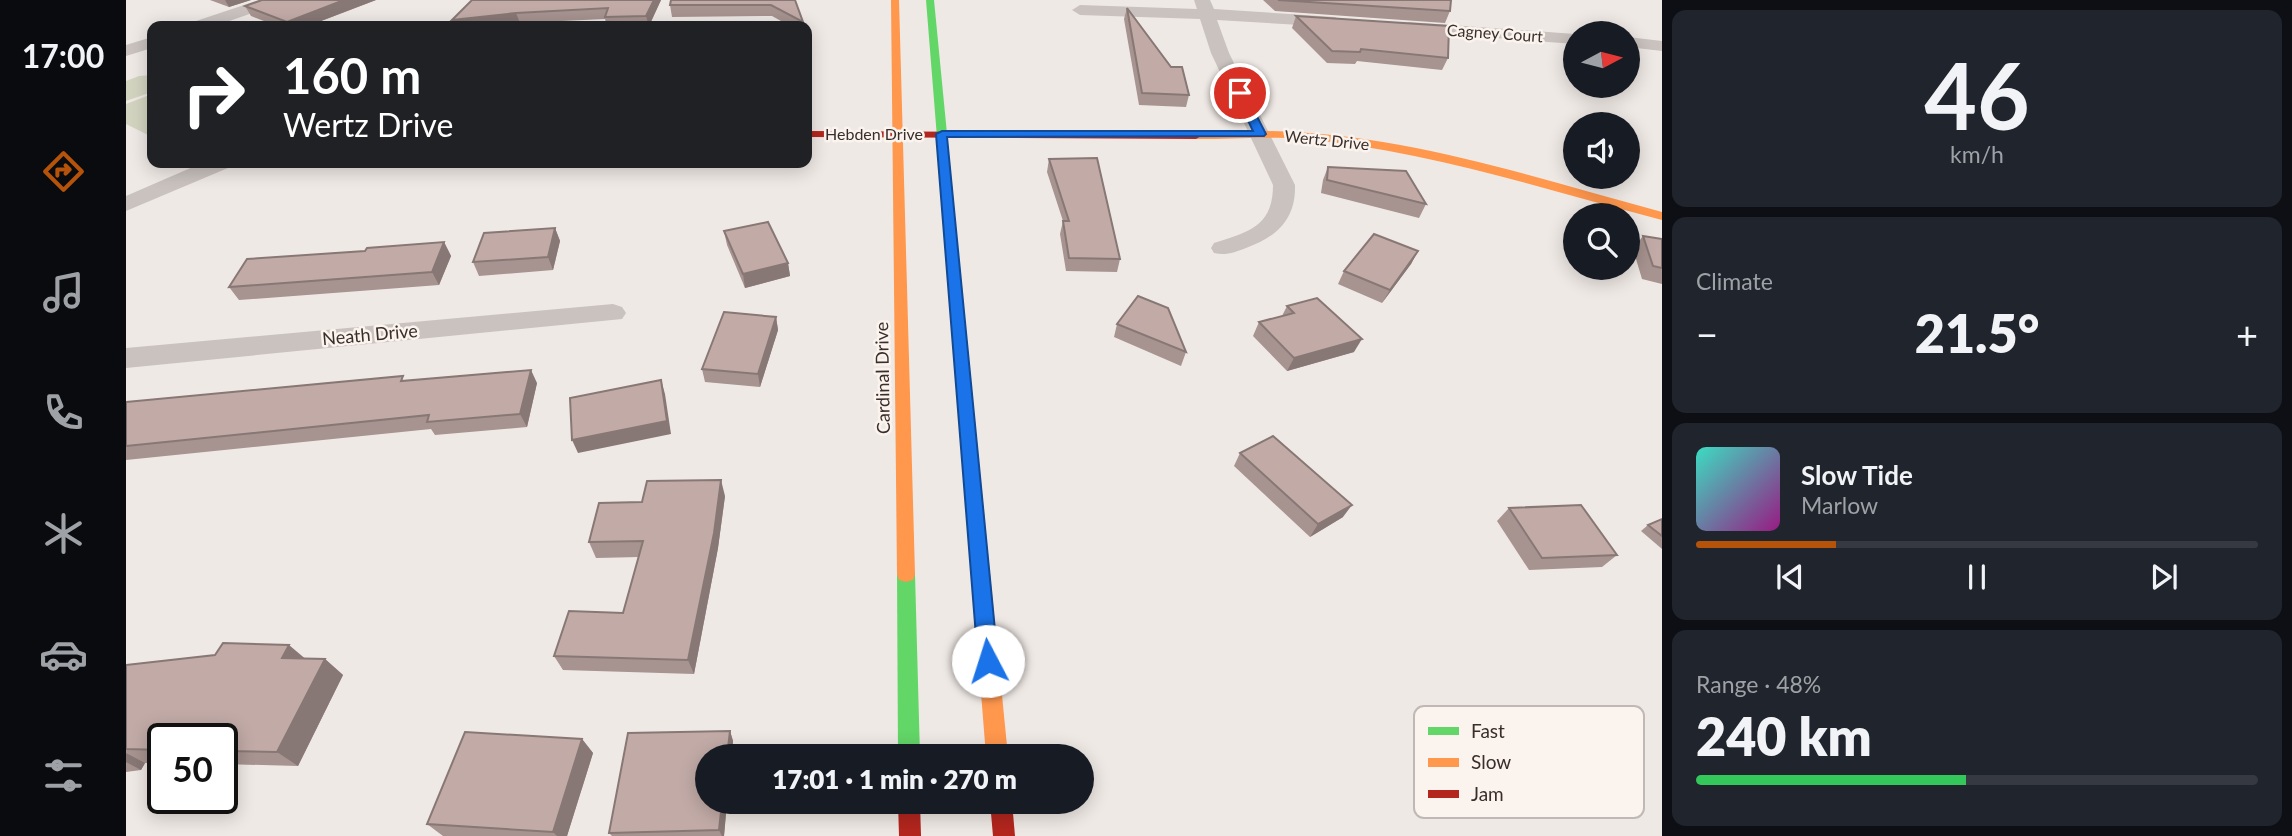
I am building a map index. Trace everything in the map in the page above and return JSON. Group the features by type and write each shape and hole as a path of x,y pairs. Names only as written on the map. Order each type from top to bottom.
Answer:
{"main road":[{"name":"Cardinal Drive","path":"895,0 909,744"},
{"path":"930,0 996,744"},
{"name":"Hebden Drive","path":"812,134 942,134"},
{"name":"Wertz Drive","path":"942,134 1260,134 1355,142 1422,153 1527,178 1662,216"},
{"path":"909,814 910,836"},
{"path":"1002,814 1004,836"}],"street":[{"path":"214,21 275,0"},
{"path":"1204,7 1220,52 1284,185 1286,200 1281,215 1269,228 1251,239 1223,248"},
{"path":"1080,10 1204,7 1355,23"},
{"name":"Cagney Court","path":"1396,26 1563,38"},
{"path":"1640,44 1662,46"},
{"path":"126,51 147,45"},
{"path":"126,204 209,168"},
{"name":"Neath Drive","path":"126,358 613,313"}],"green space":[{"path":"147,75 147,94 126,101 126,81"},
{"path":"147,96 147,134 126,124 126,104"}],"building":[{"path":"262,0 344,0 290,21 245,6"},
{"path":"472,0 654,0 646,16 605,17 608,8 452,20"},
{"path":"671,0 795,0 803,21 771,5 670,5"},
{"path":"1278,0 1451,0 1450,11"},
{"path":"1127,8 1171,67 1182,67 1189,95 1142,93"},
{"path":"1296,16 1449,26 1448,58 1361,49 1360,52 1332,51"},
{"path":"1097,158 1120,259 1069,258 1063,221 1069,221 1049,159"},
{"path":"1328,167 1406,171 1426,204 1327,180"},
{"path":"768,222 788,263 743,274 724,231"},
{"path":"555,228 548,257 473,262 484,233"},
{"path":"1374,234 1418,251 1390,290 1344,271"},
{"path":"1643,236 1662,239 1662,268 1653,266"},
{"path":"444,242 432,272 229,287 247,259 365,251 367,248"},
{"path":"1138,296 1168,308 1186,352 1117,324"},
{"path":"1317,298 1362,339 1294,358 1259,322 1294,313 1287,306"},
{"path":"724,312 776,317 758,374 702,369"},
{"path":"531,370 520,414 427,422 429,415 126,446 126,402 403,376 401,381"},
{"path":"661,380 667,421 572,440 570,398"},
{"path":"1273,436 1352,505 1318,524 1240,453"},
{"path":"721,480 714,533 688,660 554,656 569,611 623,613 643,541 589,542 599,503 642,502 647,481"},
{"path":"1581,505 1617,555 1542,558 1509,508"},
{"path":"1662,519 1662,536 1648,525"},
{"path":"223,643 289,645 282,658 325,659 277,752 238,751 238,723 147,723 147,750 126,749 126,665 215,655"},
{"path":"730,731 728,744 695,744 695,814 721,814 719,830 609,833 628,733"},
{"path":"465,732 582,739 553,832 427,824"}],"traffic: fast":[{"path":"930,0 961,350"},
{"path":"906,574 909,744"}],"traffic: slow":[{"path":"895,0 906,574"},
{"path":"1196,136 1290,135 1394,148 1529,179 1662,216"},
{"path":"961,350 996,744"}],"traffic: jam":[{"path":"812,134 1196,136"},
{"path":"909,814 910,836"},
{"path":"1002,814 1004,836"}],"route":[{"path":"988,661 942,134 1260,134 1240,93"}]}
